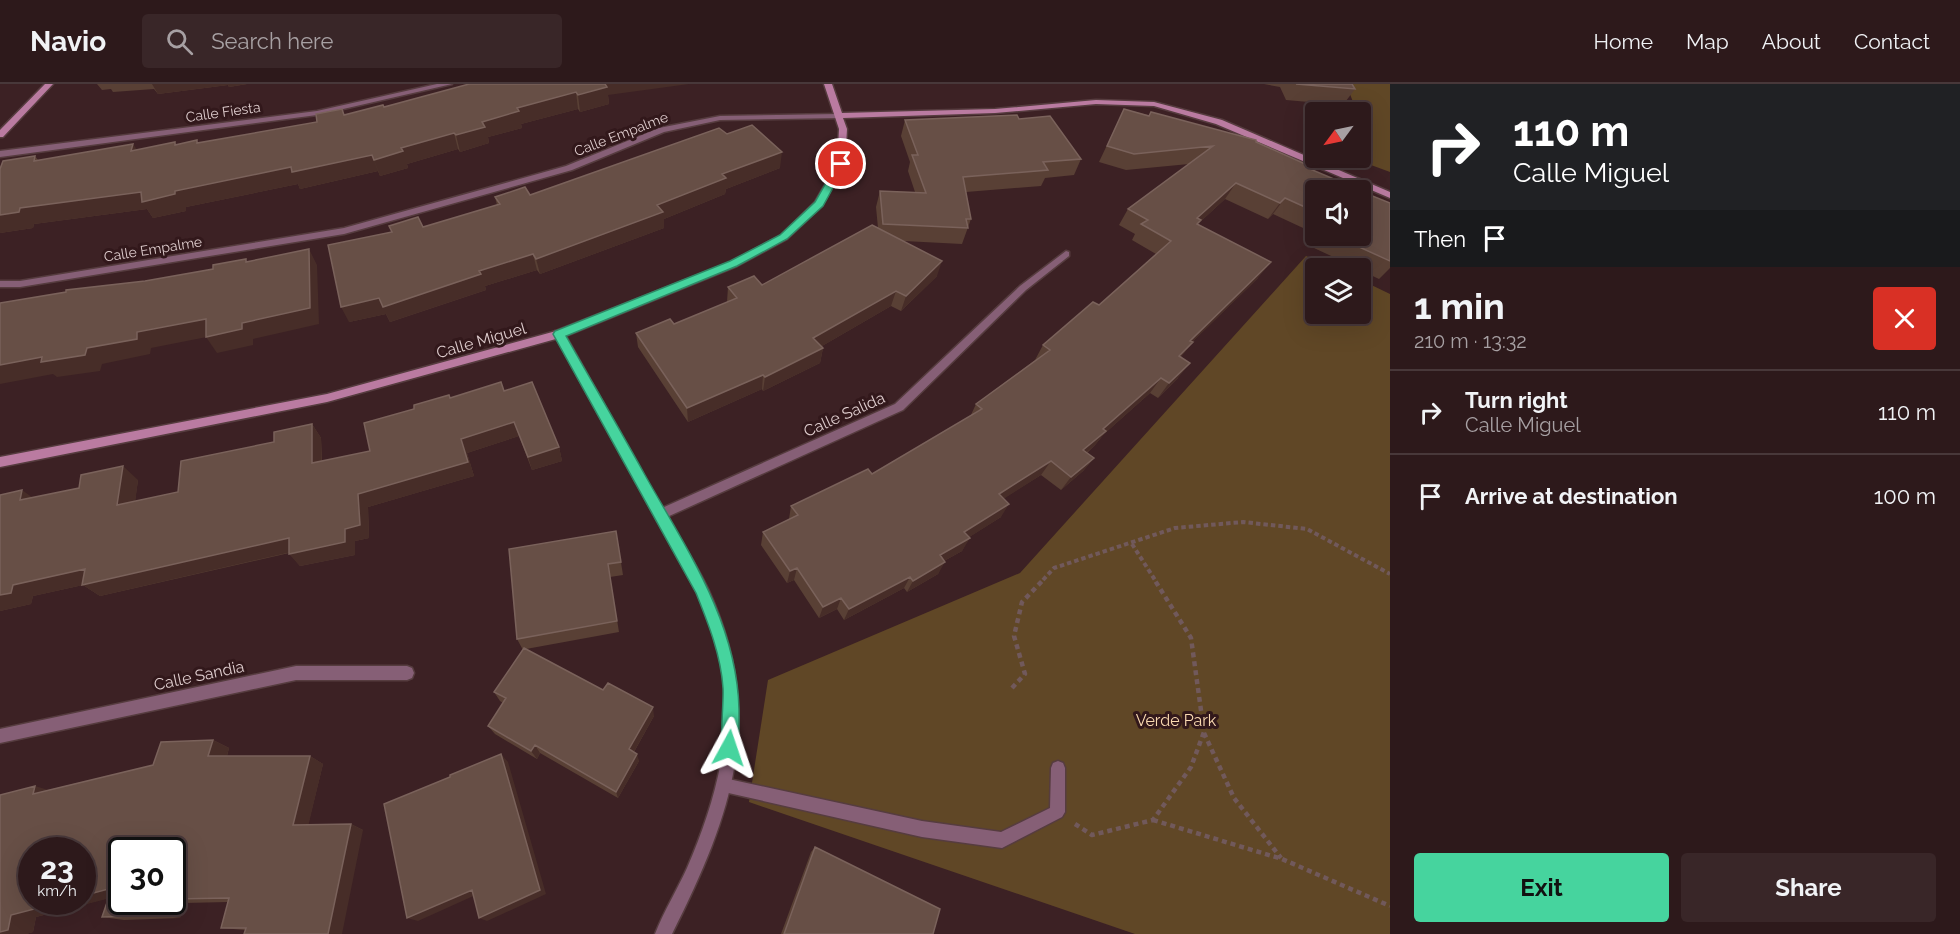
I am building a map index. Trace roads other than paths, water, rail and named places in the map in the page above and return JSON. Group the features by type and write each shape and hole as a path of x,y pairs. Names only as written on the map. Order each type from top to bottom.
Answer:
{"street":[{"path":"0,135 49,84"},
{"name":"Calle Fiesta","path":"0,154 317,113 448,84"},
{"name":"Calle Miguel","path":"0,462 327,398 559,334 734,264 784,237 819,204 841,164 843,129 828,84"},
{"name":"Calle Empalme","path":"0,284 20,284 344,231 569,168 662,130 720,118 995,111 1096,102 1154,104 1219,122 1390,195"},
{"name":"Calle Salida","path":"662,514 899,407 1023,288 1066,254"},
{"path":"559,334 662,514 702,590 720,634 731,687 731,730 724,785 706,845 663,934"},
{"name":"Calle Sandia","path":"0,736 296,673 407,673"},
{"path":"724,785 922,829 1002,840 1056,813 1058,768"}],"park label":[{"name":"Verde Park","path":"1176,720"}]}
